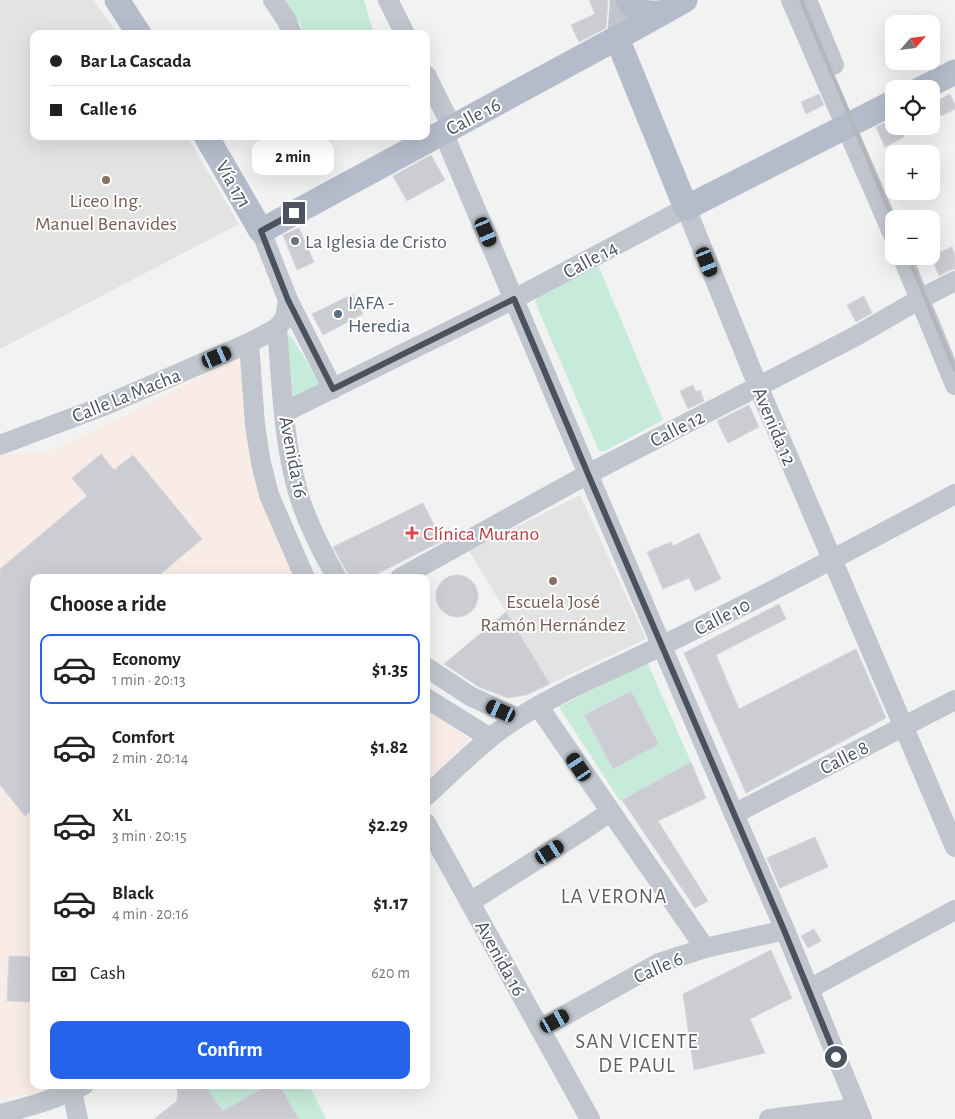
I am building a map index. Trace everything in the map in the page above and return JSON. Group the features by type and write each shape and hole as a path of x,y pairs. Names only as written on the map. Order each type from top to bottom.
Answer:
{"main road":[{"path":"117,0 136,30"},
{"path":"628,0 633,7 640,11 662,13"},
{"name":"Calle 16","path":"430,140 685,0"},
{"name":"Avenida 12","path":"617,38 686,208"},
{"path":"939,80 955,72"},
{"name":"Calle 14","path":"686,208 885,107"},
{"name":"Vía 171","path":"208,140 261,231"},
{"name":"Calle 16","path":"261,231 429,140"}],"street":[{"path":"273,0 287,21 290,30"},
{"path":"388,0 403,30"},
{"name":"Avenida 12","path":"617,38 620,0"},
{"path":"791,0 895,210"},
{"path":"807,0 885,213"},
{"path":"430,84 514,299 784,930 859,1114 769,1119"},
{"name":"Avenida 12","path":"686,208 758,386 955,847"},
{"name":"Calle 14","path":"285,412 514,299 686,208"},
{"path":"261,231 288,300 333,389"},
{"path":"907,265 955,355"},
{"path":"916,265 925,297 955,384"},
{"name":"Calle 12","path":"407,574 588,474 856,336 955,281"},
{"path":"277,328 285,318 288,300"},
{"name":"Calle La Macha","path":"0,444 101,406 249,343 277,328"},
{"name":"Avenida 16","path":"277,328 288,450 294,477 301,503 311,528 335,574"},
{"name":"Avenida 16","path":"249,343 255,425 261,463 269,495 303,574"},
{"name":"Calle 10","path":"430,792 490,738 517,718 538,706 833,560 955,494"},
{"path":"430,670 470,696 517,718"},
{"path":"430,700 490,738"},
{"name":"Calle 8","path":"734,814 955,700"},
{"path":"538,706 705,948"},
{"path":"470,902 582,832 610,812"},
{"name":"Avenida 16","path":"430,829 590,1119"},
{"path":"808,989 955,910"},
{"name":"Calle 6","path":"540,1029 659,964 705,948 784,930"},
{"path":"0,1114 21,1109 75,1089"},
{"path":"78,1089 78,1119"}],"shaded area":[{"name":"Liceo Ing. Manuel Benavides","path":"0,0 93,0 115,30 30,30 30,140 189,140 239,224 0,349"},
{"path":"231,360 242,364 298,574 30,574 30,1089 41,1089 0,1100 0,455 48,452 147,405"},
{"name":"Escuela José Ramón Hernández","path":"580,495 646,639 550,684 469,551"},
{"path":"430,713 470,739 430,778"}],"green space":[{"path":"285,0 364,0 373,30 302,30 301,25"},
{"path":"598,265 663,420 605,451 599,451 535,302 538,295"},
{"path":"289,334 321,386 293,400 287,345"},
{"path":"647,662 691,762 620,801 559,707","holes":["631,691 659,744 613,769 584,715"]},
{"path":"207,1089 261,1089 234,1105 242,1119 228,1119"},
{"path":"281,1089 311,1089 326,1119 299,1119"}],"building":[{"path":"589,0 608,0 606,28 579,42 571,25 595,14"},
{"path":"819,94 824,105 806,114 801,102"},
{"path":"950,94 955,109 941,116 940,99"},
{"path":"885,122 885,135 903,135 904,137 885,145 885,147 876,127"},
{"path":"431,155 445,180 407,201 393,176"},
{"path":"299,228 314,262 297,270 283,235"},
{"path":"952,247 955,255 955,269 939,276 935,265 940,265 940,252"},
{"name":"IAFA - Heredia","path":"353,294 363,314 323,335 312,314"},
{"path":"864,296 872,313 856,322 847,305"},
{"path":"693,385 696,392 700,390 704,401 688,409 680,391"},
{"path":"749,405 759,427 728,443 717,421"},
{"path":"101,454 114,470 133,455 202,539 161,574 30,574 30,812 25,816 0,785 0,569 87,496 72,478"},
{"path":"423,503 442,541 377,574 348,574 333,547"},
{"path":"699,533 721,579 695,591 689,578 663,589 647,552 671,542 673,546"},
{"path":"457,575 472,581 478,596 472,611 457,617 442,611 436,596 442,581"},
{"path":"779,604 786,619 716,655 739,709 856,649 886,718 746,793 684,653"},
{"path":"506,612 550,684 526,695 508,698 479,687 444,664"},
{"path":"631,691 659,744 613,769 584,715"},
{"path":"691,762 706,798 658,821 708,901 695,908 622,800"},
{"path":"815,837 828,867 780,888 767,858"},
{"path":"814,929 821,941 808,948 801,936"},
{"path":"771,950 792,998 750,1019 765,1053 694,1070 683,994"},
{"path":"9,956 30,957 30,1002 7,1001"},
{"path":"178,1089 207,1089 223,1111 261,1089 281,1089 299,1119 154,1119 177,1101"}],"railway":[{"path":"801,0 889,210"},
{"path":"912,265 955,370"}],"place":[{"name":"Liceo Ing. Manuel Benavides","path":"106,180"},
{"name":"La Iglesia de Cristo","path":"295,241"},
{"name":"IAFA - Heredia","path":"338,314"},
{"name":"Clínica Murano","path":"412,533"},
{"name":"Escuela José Ramón Hernández","path":"553,581"}],"district":[{"name":"LA VERONA","path":"614,896"},
{"name":"SAN VICENTE DE PAUL","path":"637,1053"}],"route":[{"path":"294,213 261,231 288,300 333,389 514,299 784,930 836,1057"}]}
